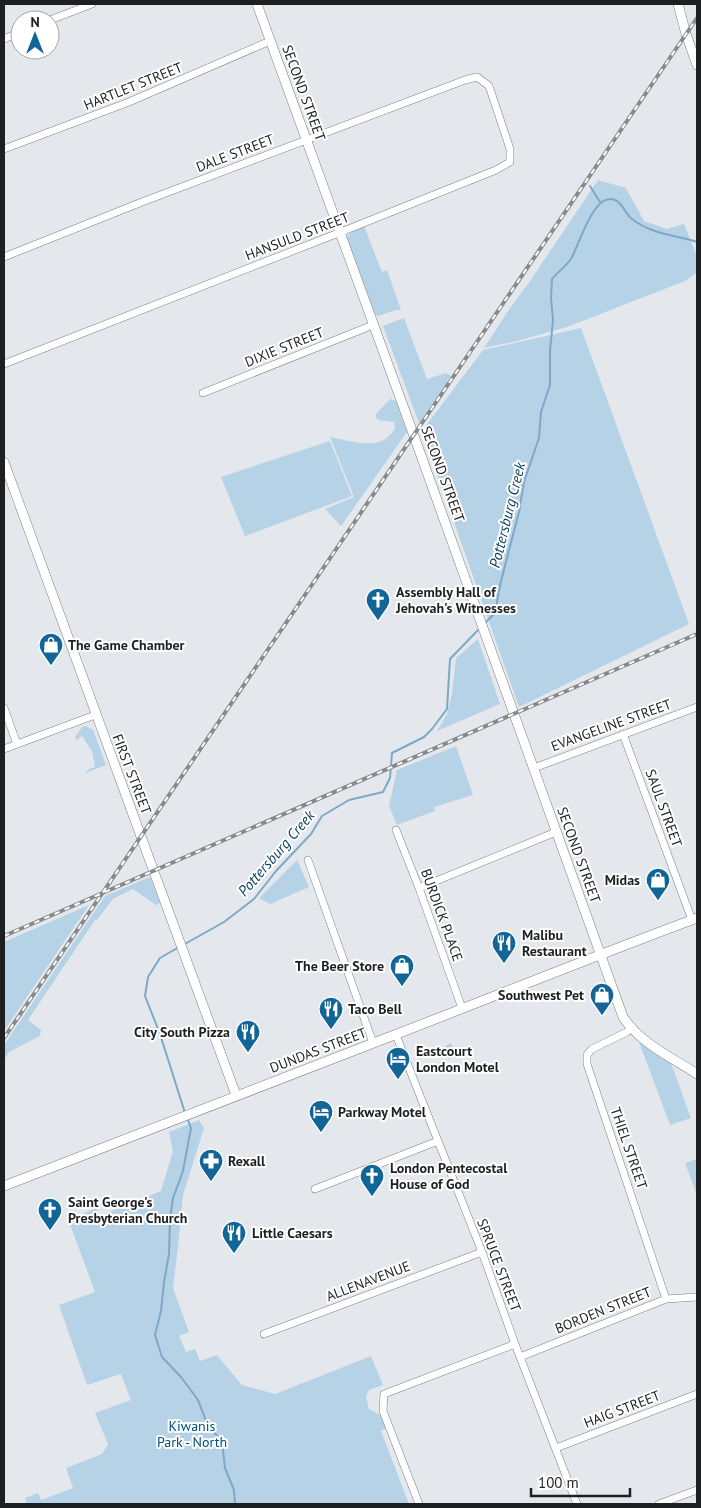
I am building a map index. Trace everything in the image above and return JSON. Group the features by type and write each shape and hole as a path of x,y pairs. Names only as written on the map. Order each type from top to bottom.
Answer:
{"street":[{"path":"60,16 92,4"},
{"name":"SECOND STREET","path":"257,4 341,232 623,1017 630,1028"},
{"path":"678,4 697,65"},
{"name":"HARTLET STREET","path":"4,149 129,102 270,42"},
{"name":"DALE STREET","path":"4,256 151,198 464,80 478,77"},
{"name":"HANSULD STREET","path":"4,364 341,232 496,170 510,162 510,149 489,86 478,77"},
{"name":"DIXIE STREET","path":"203,392 374,325"},
{"name":"FIRST STREET","path":"4,462 236,1095"},
{"name":"EVANGELINE STREET","path":"534,768 697,707"},
{"path":"4,708 16,744"},
{"path":"4,749 95,714"},
{"name":"SAUL STREET","path":"623,734 695,919"},
{"name":"BURDICK PLACE","path":"396,830 420,888 462,1008"},
{"path":"420,888 556,832"},
{"path":"308,860 373,1044"},
{"name":"DUNDAS STREET","path":"4,1186 176,1118 373,1044 601,953 695,919"},
{"path":"630,1028 647,1042 697,1074"},
{"name":"THIEL STREET","path":"630,1028 627,1032 592,1049 587,1055 587,1064 666,1298"},
{"name":"SPRUCE STREET","path":"396,1035 482,1252 515,1344 577,1504"},
{"path":"315,1189 438,1141"},
{"name":"ALLENAVENUE","path":"264,1334 482,1252"},
{"name":"BORDEN STREET","path":"520,1357 666,1298 697,1297"},
{"path":"419,1504 383,1411 384,1394 515,1344"},
{"name":"HAIG STREET","path":"556,1448 697,1394"},
{"path":"659,1504 697,1490"}],"green space":[{"path":"598,180 626,188 644,221 667,229 684,224 697,256 697,272 685,281 567,327 484,348 510,308"},
{"path":"364,226 382,272 387,270 401,310 378,316 375,314 346,238 352,232"},
{"path":"404,318 427,379 446,373 451,376 419,423 383,326"},
{"path":"581,328 689,624 519,707 422,431 483,350"},
{"path":"390,399 396,401 407,432 341,526 325,509 354,497 330,437 357,443 383,441 395,428 394,422 379,420 376,418 376,414"},
{"path":"330,441 352,496 245,536 221,477"},
{"path":"478,639 500,704 437,731 447,714 452,694 456,658"},
{"path":"83,726 93,730 106,765 86,773 88,769 95,767 92,751 82,736 76,740 75,737"},
{"path":"456,746 473,795 434,807 435,811 397,825 389,806 397,770"},
{"path":"297,860 309,887 270,904 259,898"},
{"path":"150,877 160,903 156,905 133,889 113,899 97,920 95,920 28,1020 41,1030 40,1036 9,1052 4,1060 4,1045 105,896"},
{"path":"89,905 4,1031 4,942"},
{"path":"639,1042 671,1063 691,1118 670,1125"},
{"path":"451,1043 457,1057 448,1059 445,1046"},
{"name":"Kiwanis Park - North","path":"199,1120 204,1128 183,1195 173,1288 189,1332 179,1336 186,1352 195,1349 200,1361 217,1355 242,1385 275,1394 371,1356 383,1385 369,1390 366,1397 369,1409 382,1416 387,1428 381,1431 409,1504 27,1504 25,1498 38,1493 41,1500 73,1488 66,1468 102,1454 108,1444 95,1413 131,1400 121,1374 87,1385 59,1305 95,1292 68,1219 97,1208 99,1216 161,1191 173,1151 169,1132"},
{"path":"697,1159 697,1195 685,1163"}],"waterway":[{"path":"590,186 600,202"},
{"name":"Pottersburg Creek","path":"485,623 495,613 500,585 519,512 524,482 539,438 541,412 550,385 550,351 553,320 552,279 571,259 597,206 603,201 610,199 617,201 632,219 647,228 697,242"},
{"name":"Pottersburg Creek","path":"183,945 224,922 254,899 276,871 311,834 322,816 349,800 383,792 390,778 392,753 424,737 447,709 450,659 480,628"},
{"name":"Pottersburg Creek","path":"179,947 160,958 148,977 145,996 160,1034 185,1113"},
{"name":"Pottersburg Creek","path":"187,1117 191,1128 183,1171 173,1198 169,1254 161,1311 155,1335 162,1357 181,1377 198,1400 208,1426 222,1441 225,1468 234,1490 235,1504"}],"railway":[{"path":"4,1038 697,18"},
{"path":"4,936 697,634"}],"place":[{"name":"Assembly Hall of Jehovah's Witnesses","path":"378,621"},
{"name":"The Game Chamber","path":"51,666"},
{"name":"Midas","path":"658,901"},
{"name":"Malibu Restaurant","path":"504,964"},
{"name":"The Beer Store","path":"402,987"},
{"name":"Southwest Pet","path":"602,1016"},
{"name":"Taco Bell","path":"331,1030"},
{"name":"City South Pizza","path":"248,1053"},
{"name":"Eastcourt London Motel","path":"398,1080"},
{"name":"Parkway Motel","path":"321,1133"},
{"name":"Rexall","path":"211,1182"},
{"name":"London Pentecostal House of God","path":"372,1197"},
{"name":"Saint George's Presbyterian Church","path":"50,1231"},
{"name":"Little Caesars","path":"234,1254"}]}
